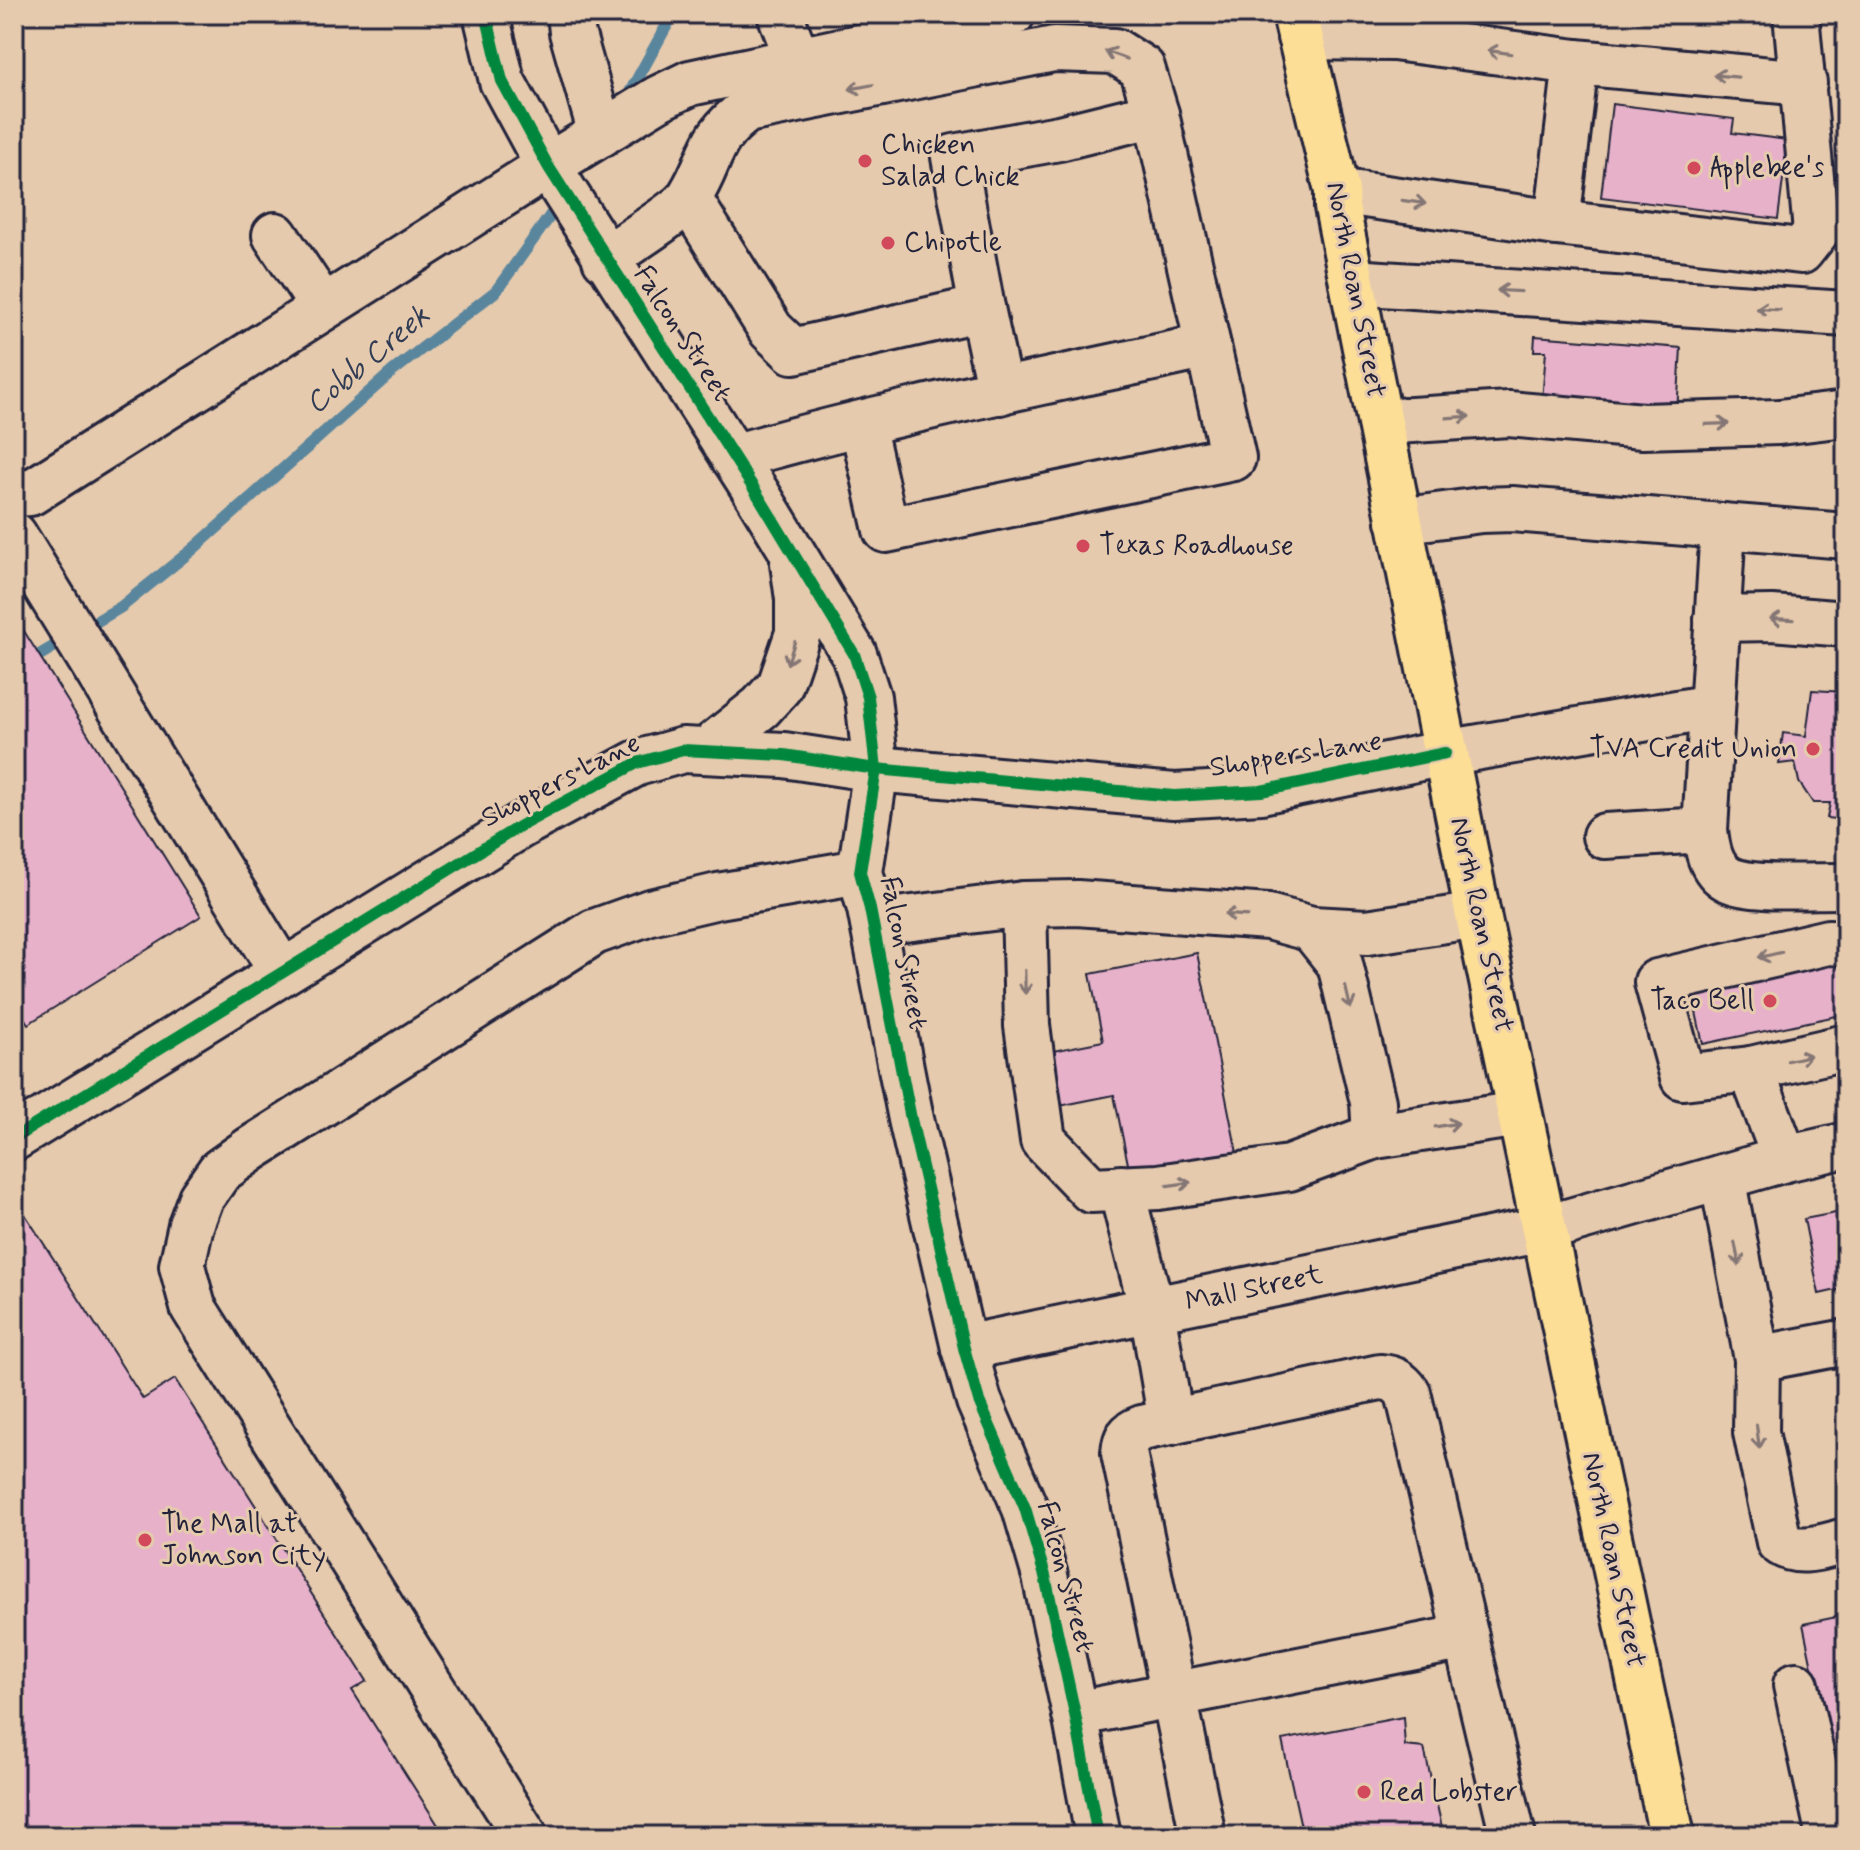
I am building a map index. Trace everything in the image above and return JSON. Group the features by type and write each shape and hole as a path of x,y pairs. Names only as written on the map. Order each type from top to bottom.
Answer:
{"main road":[{"name":"North Roan Street","path":"1298,26 1337,191 1337,207 1445,753 1672,1836"}],"street":[{"name":"Falcon Street","path":"486,14 502,81 548,166 854,654 868,697 876,769 860,872 873,923 911,1119 964,1348 979,1401 1025,1508 1045,1576 1098,1836"},
{"path":"570,14 572,32 601,134"},
{"path":"780,14 798,60"},
{"path":"14,494 30,493 548,166 690,83 1012,14"},
{"path":"1337,191 1557,223 1801,251 1816,232 1796,14"},
{"path":"1298,26 1576,62 1804,83"},
{"path":"605,259 689,199 712,145 728,123 747,110 1054,49 1115,51 1142,68 1156,114 1233,458 886,530 862,423"},
{"path":"1557,223 1576,62"},
{"path":"1000,392 954,157 1059,138 1156,114"},
{"path":"689,199 771,330 793,351 982,308"},
{"path":"275,235 323,307"},
{"path":"1352,282 1846,314"},
{"path":"733,457 862,423 1208,346"},
{"path":"1380,422 1509,414 1643,426 1779,422 1846,414"},
{"path":"1399,521 1512,509 1846,536"},
{"path":"1723,526 1705,830 1707,850 1714,865 1726,878 1748,885 1846,886"},
{"path":"14,535 282,972"},
{"path":"706,751 761,707 780,686 798,633 798,599 790,549"},
{"path":"1717,619 1772,618 1846,624"},
{"name":"Shoppers Lane","path":"14,1138 520,826 637,763 683,750 784,755 876,769 1174,796 1261,791 1445,753 1712,707"},
{"path":"1605,836 1705,830"},
{"path":"525,1836 193,1307 182,1266 191,1225 201,1198 220,1171 240,1156 594,932 650,912 718,896 860,872"},
{"path":"873,923 1024,904 1077,903 1268,917 1312,929 1367,932 1478,915"},
{"path":"1024,904 1027,1026 1043,1140 1091,1190 1158,1187 1289,1168 1375,1136 1519,1114"},
{"path":"1312,929 1340,964 1373,1102 1375,1136"},
{"path":"1846,943 1828,942 1657,982 1683,1077 1751,1069 1846,1047"},
{"path":"1751,1069 1785,1159"},
{"name":"Mall Street","path":"964,1348 1543,1229 1785,1159 1846,1145"},
{"path":"1722,1177 1757,1359 1756,1432 1779,1542 1787,1549 1803,1550 1846,1541"},
{"path":"1121,1188 1152,1310 1171,1422"},
{"path":"1757,1359 1846,1342"},
{"path":"1203,1836 1124,1453 1125,1442 1131,1432 1380,1377 1402,1384 1408,1393 1513,1836"},
{"path":"1075,1714 1466,1637"},
{"path":"1796,1685 1832,1786 1829,1836"}],"building":[{"name":"Applebee's","path":"1612,104 1734,119 1732,133 1788,140 1778,219 1601,197"},
{"path":"1535,336 1681,348 1677,412 1542,401 1546,351 1534,351"},
{"path":"14,615 201,916 28,1024 14,1002"},
{"name":"TVA Credit Union","path":"1812,690 1846,692 1846,820 1827,818 1830,803 1813,803 1799,782 1795,762 1779,764 1783,733 1806,736"},
{"path":"1197,953 1237,1153 1130,1174 1114,1095 1049,1108 1038,1054 1103,1041 1090,974"},
{"name":"Taco Bell","path":"1845,957 1846,1014 1703,1044 1691,989"},
{"name":"The Mall at Johnson City","path":"14,1197 143,1399 175,1379 367,1681 352,1690 445,1836 14,1836"},
{"path":"1846,1211 1846,1288 1819,1294 1804,1219"},
{"path":"1846,1615 1846,1765 1833,1767 1803,1624"},
{"name":"Red Lobster","path":"1403,1717 1405,1746 1424,1748 1444,1836 1303,1836 1282,1740"}],"waterway":[{"name":"Cobb Creek","path":"624,103 673,14"},
{"name":"Cobb Creek","path":"14,670 121,607 192,550 393,371 496,291 560,202"}],"cycle path":[{"path":"486,14 502,81 548,166 756,492 854,654 868,697 876,769 860,872 911,1119 964,1348 979,1401 1025,1508 1045,1576 1098,1836"},
{"path":"14,1138 520,826 637,763 683,750 784,755 876,769 1174,796 1261,791 1445,753"}],"place":[{"name":"Chicken Salad Chick","path":"865,161"},
{"name":"Applebee's","path":"1694,168"},
{"name":"Chipotle","path":"888,243"},
{"name":"Texas Roadhouse","path":"1083,546"},
{"name":"TVA Credit Union","path":"1813,749"},
{"name":"Taco Bell","path":"1770,1001"},
{"name":"The Mall at Johnson City","path":"145,1540"},
{"name":"Red Lobster","path":"1364,1792"}]}
